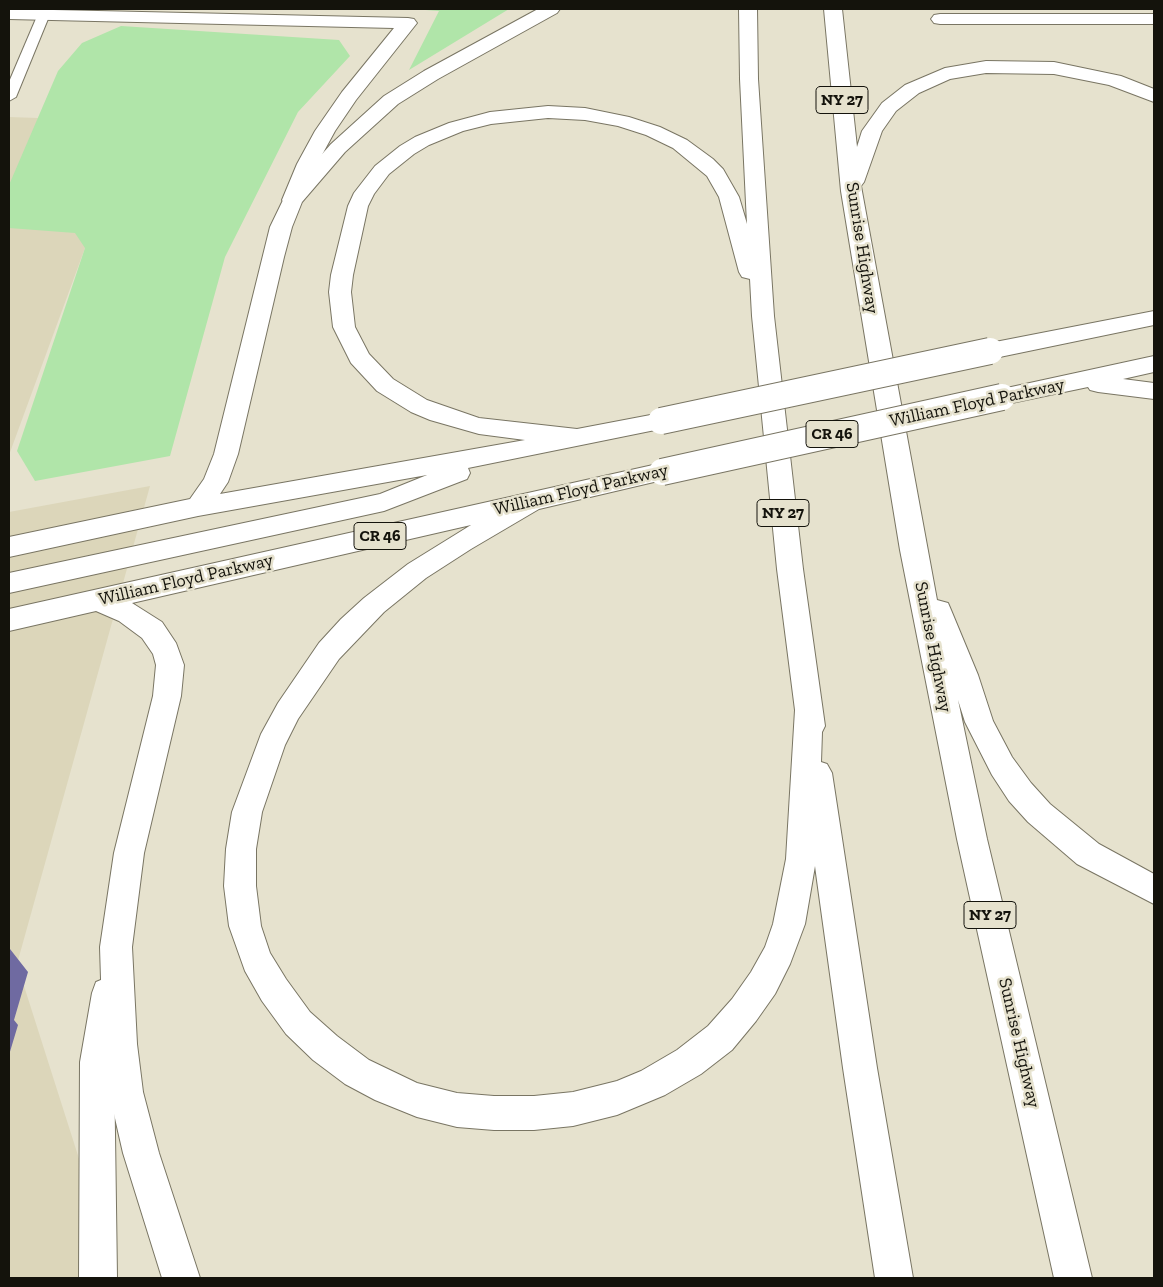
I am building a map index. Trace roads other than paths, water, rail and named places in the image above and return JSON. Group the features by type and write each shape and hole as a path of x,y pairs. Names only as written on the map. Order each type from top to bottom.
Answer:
{"main road":[{"path":"292,200 338,148 391,100 431,75 551,9"},
{"name":"NY 27","path":"748,9 749,80 762,316 790,569 808,709 857,1049 894,1278"},
{"name":"Sunrise Highway","path":"833,9 851,191 914,550 972,839 1073,1278"},
{"path":"9,14 408,23 349,96 325,131 307,164 281,227 226,454 216,482 198,507"},
{"path":"940,19 1154,19"},
{"path":"851,191 872,131 889,107 912,89 946,74 986,67 1054,68 1114,80 1154,96"},
{"path":"577,438 480,426 438,414 419,406 385,385 359,358 344,327 341,310 340,292 348,246 358,206 364,193 382,170 407,150 438,134 474,122 528,113 567,113 604,117 638,126 666,137 706,163 723,184 732,205 762,316"},
{"path":"9,548 198,507 514,451 1149,317"},
{"name":"William Floyd Parkway","path":"9,620 662,472 1002,397 1081,382 1154,364"},
{"path":"1081,382 1154,392"},
{"path":"9,583 384,502 514,451"},
{"path":"533,501 462,542 417,571 374,604 351,627 324,658 288,711 271,742 258,776 247,812 241,849 240,886 245,926 256,960 274,990 298,1023 325,1048 357,1072 387,1088 417,1100 457,1110 494,1113 534,1113 573,1109 618,1098 653,1083 690,1062 720,1038 744,1010 764,983 784,938 796,890 801,858 808,709"},
{"path":"914,550 964,675 979,722 1002,766 1020,792 1039,813 1088,854 1154,890"},
{"path":"98,600 129,613 152,630 166,651 170,665 167,696 129,854 97,1062 98,1278"},
{"path":"116,947 120,1044 126,1092 141,1153 181,1278"}],"lane":[{"path":"9,97 44,14"}]}
